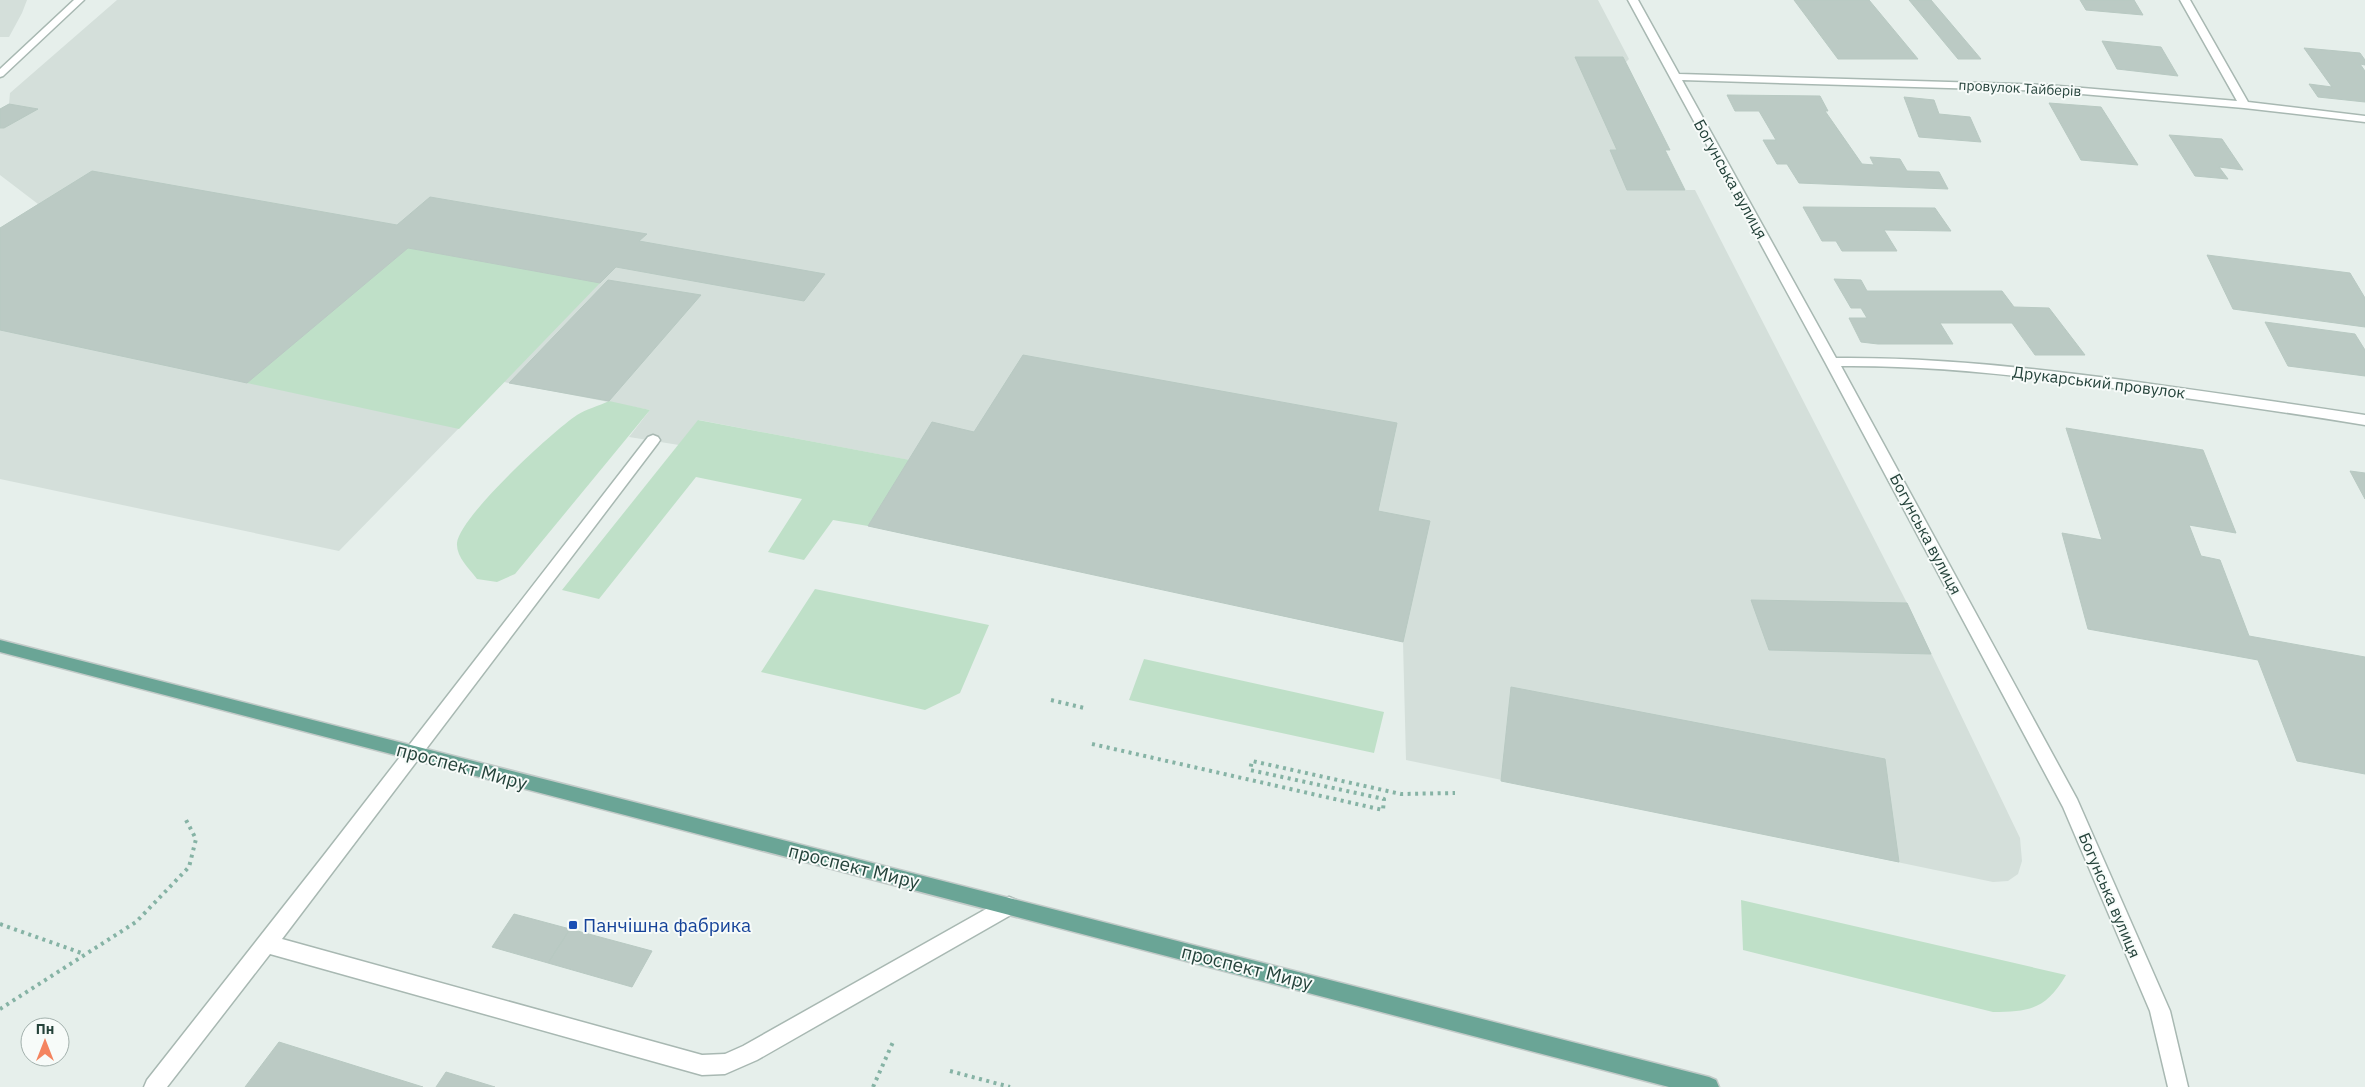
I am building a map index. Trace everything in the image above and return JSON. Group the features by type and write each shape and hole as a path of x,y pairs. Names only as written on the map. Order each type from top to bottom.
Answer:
{"main road":[{"name":"проспект Миру","path":"0,646 1709,1087"}],"street":[{"path":"0,73 79,0"},
{"name":"Богунська вулиця","path":"1633,0 1832,362 2071,804 2160,1011 2178,1087"},
{"path":"2185,0 2244,105"},
{"name":"провулок Тайберів","path":"1675,77 2047,88 2244,105 2365,119"},
{"name":"Друкарський провулок","path":"1832,362 1885,360 2009,370 2242,401 2365,420"},
{"path":"154,1087 267,944 653,440"},
{"path":"267,944 702,1065 725,1064 750,1053 1009,906"}],"path":[{"path":"1051,700 1084,708"},
{"path":"1092,744 1383,810 1384,799 1250,770 1252,761 1401,794 1455,793"},
{"path":"0,1009 136,922 189,867 196,839 186,820"},
{"path":"0,924 85,954"},
{"path":"874,1087 893,1042"},
{"path":"950,1071 1010,1087"}],"shaded area":[{"path":"0,0 27,0 9,37 0,37"},
{"path":"117,0 1598,0 1629,59 1626,62 1670,150 1665,150 1684,190 1695,190 1907,603 2020,838 2022,861 2018,874 2008,881 1993,882 1406,760 1403,642 868,526 909,460 699,420 679,445 629,437 650,410 504,382 339,551 0,479 0,228 38,204 0,175 0,109 9,104 10,93"}],"green space":[{"path":"408,248 600,283 459,429 247,383"},
{"path":"609,401 650,410 515,574 497,582 477,579 464,562 457,548 462,530 490,495 529,455 581,413"},
{"path":"698,420 910,460 868,526 833,520 804,560 768,552 802,499 696,477 599,599 562,590"},
{"path":"815,589 989,625 960,693 925,710 761,672"},
{"path":"1144,659 1384,712 1374,753 1129,700"},
{"path":"1741,900 2066,975 2059,986 2044,1002 2017,1011 1993,1012 1743,950"}],"building":[{"path":"1794,0 1869,0 1918,59 1838,59"},
{"path":"1909,0 1931,0 1981,59 1958,59"},
{"path":"2080,0 2134,0 2143,15 2086,10"},
{"path":"2102,41 2161,47 2178,76 2117,69"},
{"path":"2304,48 2360,53 2365,60 2365,65 2360,64 2365,71 2365,102 2318,97 2309,84 2332,87"},
{"path":"1575,57 1623,57 1670,150 1665,150 1685,190 1627,190 1610,150 1617,150"},
{"path":"1727,95 1820,96 1828,111 1825,111 1862,164 1874,165 1870,157 1900,159 1907,171 1939,172 1948,189 1799,183 1787,164 1777,164 1763,140 1776,140 1759,111 1735,111"},
{"path":"1904,97 1934,100 1939,114 1970,117 1981,142 1919,137"},
{"path":"2049,103 2101,107 2138,165 2081,160"},
{"path":"9,104 38,109 4,128 0,128 0,109"},
{"path":"2169,135 2222,139 2243,170 2219,167 2228,179 2195,176"},
{"path":"92,171 397,225 430,197 647,234 639,241 825,274 804,301 616,267 600,283 408,248 247,383 0,330 0,228"},
{"path":"1803,207 1935,208 1951,231 1884,230 1897,251 1842,251 1836,241 1822,241"},
{"path":"2207,255 2350,273 2365,298 2365,327 2233,309"},
{"path":"1834,279 1861,280 1867,291 2002,291 2014,307 2049,308 2085,355 2035,355 2012,323 1940,323 1953,344 1878,344 1861,342 1849,318 1867,318 1861,308 1851,308"},
{"path":"608,280 701,295 609,401 509,383"},
{"path":"2265,322 2355,334 2365,350 2365,376 2288,366"},
{"path":"1023,355 1397,423 1378,511 1430,521 1403,642 868,526 932,422 974,432"},
{"path":"2066,428 2203,450 2236,533 2189,525 2201,556 2220,560 2249,636 2365,657 2365,774 2297,761 2258,660 2088,629 2062,533 2102,540"},
{"path":"2350,471 2365,473 2365,499"},
{"path":"1751,600 1907,603 1931,654 1769,650"},
{"path":"1511,687 1885,759 1899,862 1501,781"},
{"path":"514,914 570,929 548,963 492,947"},
{"path":"570,929 652,951 632,987 548,963"},
{"path":"279,1042 423,1087 245,1087"},
{"path":"446,1072 495,1087 436,1087"}],"place":[{"name":"Панчішна фабрика","path":"573,925"}]}
